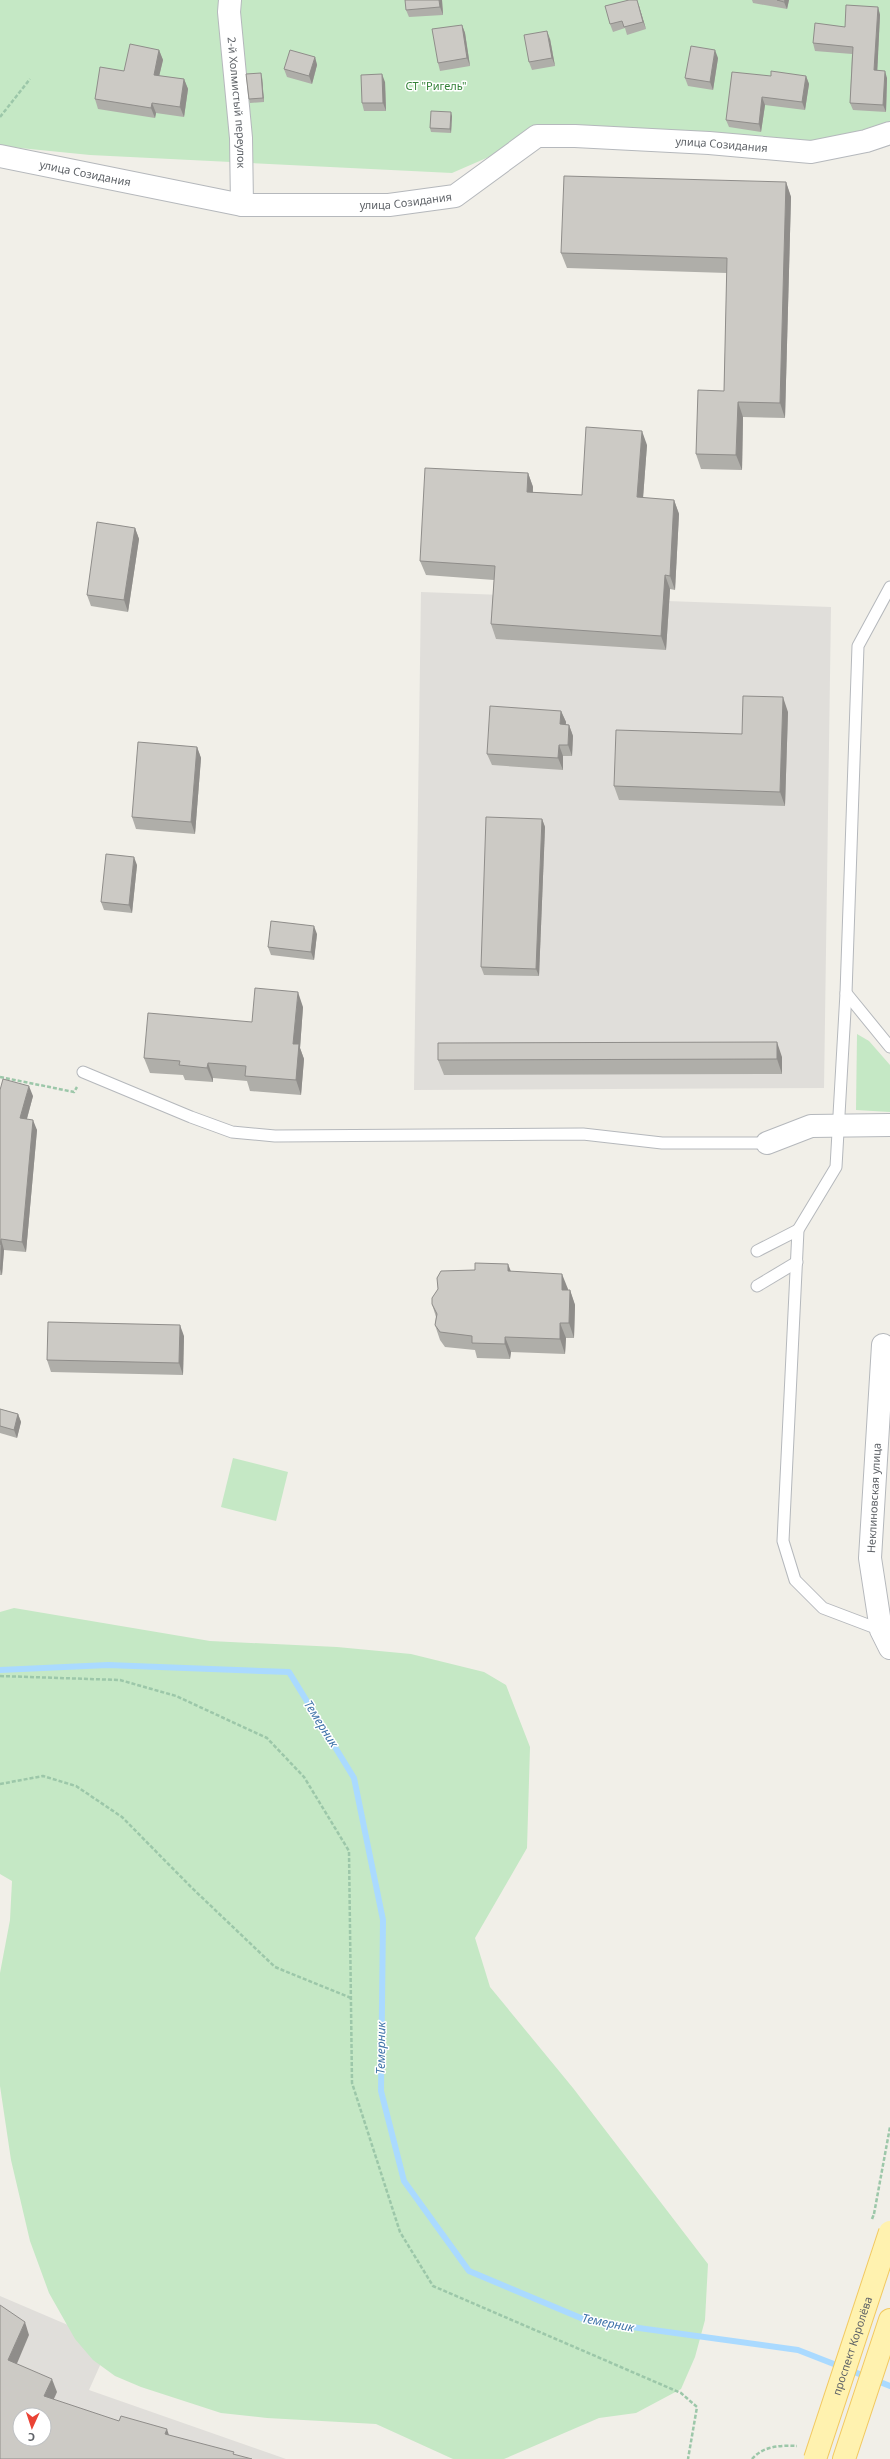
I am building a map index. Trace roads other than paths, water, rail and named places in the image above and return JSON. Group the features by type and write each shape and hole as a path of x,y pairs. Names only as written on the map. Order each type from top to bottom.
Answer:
{"main road":[{"name":"проспект Королёва","path":"815,2459 890,2232"},
{"path":"844,2459 890,2320"}],"street":[{"name":"2-й Холмистый переулок","path":"230,0 229,12 241,138 242,205"},
{"name":"улица Созидания","path":"0,156 242,205 389,205 455,196 537,136 575,136 701,143 811,152 866,141 890,133"},
{"path":"767,1143 811,1126 890,1125"},
{"name":"Неклиновская улица","path":"884,1345 870,1558 886,1639"}],"lane":[{"path":"886,1639 822,1608 795,1580 782,1540 798,1230 836,1167 846,993 858,646 890,586"},
{"path":"846,993 890,1047"},
{"path":"83,1072 191,1117 232,1132 275,1136 583,1134 662,1143 767,1143"},
{"path":"757,1251 798,1230"},
{"path":"757,1286 797,1262"}],"waterway":[{"name":"Темерник","path":"0,1670 108,1665 289,1672 354,1778 383,1920 381,2091 404,2181 469,2271 588,2321 798,2350 890,2386"}],"park label":[{"name":"СТ \"Ригель\"","path":"436,86"}]}
